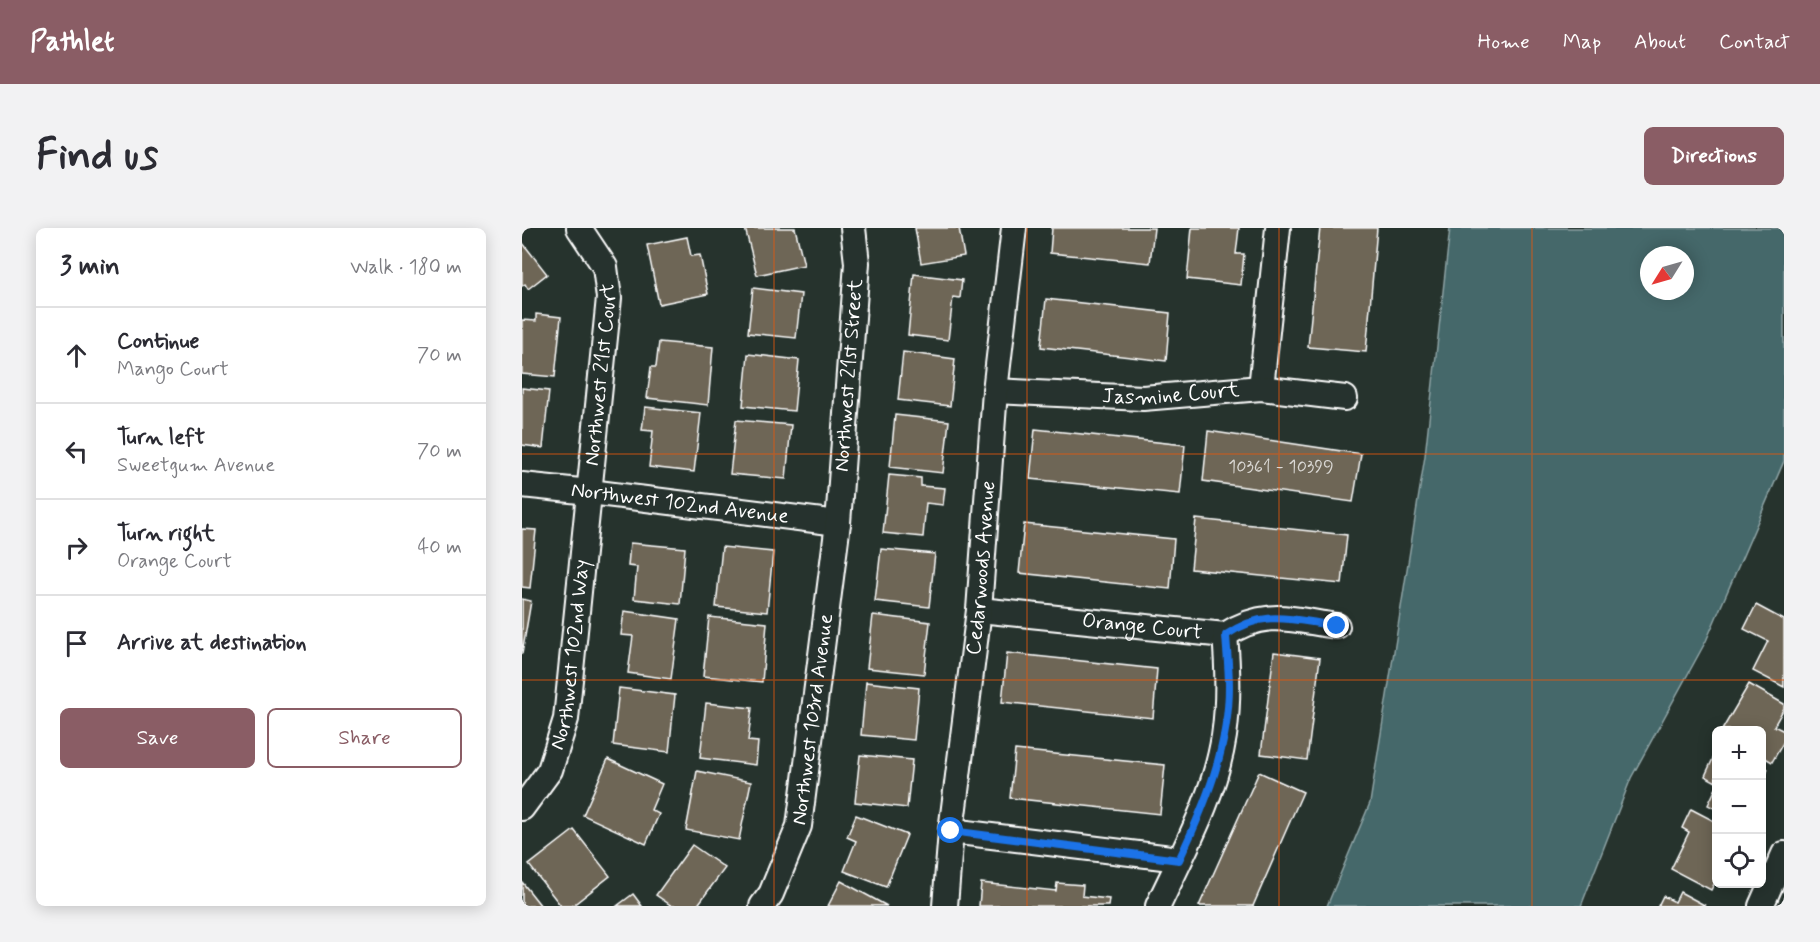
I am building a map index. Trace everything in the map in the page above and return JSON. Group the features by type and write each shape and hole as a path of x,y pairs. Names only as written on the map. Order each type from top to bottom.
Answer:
{"street":[{"name":"Northwest 21st Court","path":"579,228 605,267 609,298 590,492"},
{"name":"Northwest 21st Street","path":"838,523 857,263 853,228"},
{"name":"Cedarwoods Avenue","path":"945,906 951,831 979,610 995,391 1014,228"},
{"path":"1261,388 1278,228"},
{"name":"Jasmine Court","path":"995,391 1143,398 1261,388 1345,398"},
{"name":"Northwest 102nd Avenue","path":"522,485 838,523"},
{"name":"Northwest 102nd Way","path":"522,808 550,770 566,719 590,492"},
{"name":"Northwest 103rd Avenue","path":"762,906 771,894 799,826 838,523"},
{"name":"Orange Court","path":"979,610 1226,635 1251,621 1265,618 1337,626"},
{"path":"1158,906 1206,800 1216,771 1224,737 1229,687 1226,635"},
{"path":"951,831 1179,860"},
{"path":"1761,906 1784,854"}],"water":[{"path":"1450,228 1784,228 1784,461 1706,641 1631,778 1581,906 1327,906 1370,803 1425,456"}],"building":[{"path":"745,228 795,228 804,265 757,275"},
{"path":"915,228 959,228 964,256 921,263"},
{"path":"1052,228 1154,228 1150,263 1050,253"},
{"path":"1192,228 1239,228 1236,254 1244,254 1241,285 1187,279"},
{"path":"1320,228 1377,228 1366,352 1308,347"},
{"path":"687,237 691,256 700,255 708,294 659,304 647,245"},
{"path":"522,242 547,274 528,289 525,284 522,286"},
{"path":"914,274 962,280 960,298 953,297 948,340 908,335"},
{"path":"753,288 801,294 796,338 748,333"},
{"path":"1046,299 1170,313 1166,361 1041,347"},
{"path":"536,314 561,317 555,377 522,374 522,320 536,321"},
{"path":"659,342 713,347 708,405 647,398 651,367 656,367"},
{"path":"903,352 955,359 950,406 898,400"},
{"path":"748,354 799,360 794,411 743,406"},
{"path":"522,388 549,391 543,448 522,445"},
{"path":"645,407 701,413 694,472 649,467 653,431 642,430"},
{"path":"895,415 949,421 943,473 890,467"},
{"path":"736,420 791,425 786,479 730,474"},
{"path":"1035,429 1185,445 1180,494 1030,479"},
{"path":"1208,431 1361,454 1353,502 1203,481"},
{"path":"889,475 921,478 921,486 945,488 943,505 926,503 923,537 883,533"},
{"path":"1196,519 1347,535 1342,584 1191,569"},
{"path":"1024,524 1174,539 1170,589 1019,573"},
{"path":"522,529 536,530 530,588 522,587"},
{"path":"630,543 685,548 680,604 634,599 637,567 628,566"},
{"path":"722,547 773,552 767,612 716,607"},
{"path":"881,549 935,554 929,607 875,601"},
{"path":"522,599 531,601 522,654"},
{"path":"1756,605 1784,620 1784,687 1753,671 1768,641 1744,629"},
{"path":"624,611 679,619 671,679 628,673 633,636 621,635"},
{"path":"873,615 930,622 924,674 867,668"},
{"path":"709,617 767,623 762,682 703,676"},
{"path":"1274,652 1320,658 1307,760 1261,754"},
{"path":"1007,653 1157,669 1153,718 1002,702"},
{"path":"866,682 919,688 914,740 861,735"},
{"path":"1749,684 1784,704 1774,726 1784,731 1784,741 1772,762 1766,758 1766,726 1724,726"},
{"path":"619,688 675,695 669,752 613,745"},
{"path":"706,703 752,708 748,741 758,742 756,765 700,758"},
{"path":"1015,750 1165,765 1160,814 1010,798"},
{"path":"860,755 912,760 907,808 855,802"},
{"path":"608,759 662,784 651,810 659,814 646,844 583,815"},
{"path":"1712,761 1712,780 1705,776"},
{"path":"697,771 751,782 739,840 686,830"},
{"path":"1259,772 1303,792 1253,906 1199,906"},
{"path":"1691,809 1712,820 1711,890 1671,869 1689,832 1682,828"},
{"path":"856,815 907,835 886,887 844,871 856,841 847,837"},
{"path":"574,830 610,876 572,906 561,906 529,865"},
{"path":"692,845 725,868 697,906 672,906 656,895"},
{"path":"841,881 887,906 828,906"},
{"path":"522,882 541,906 522,906"},
{"path":"981,883 1056,891 1057,883 1083,885 1082,896 1109,899 1108,906 979,906"},
{"path":"1680,892 1706,906 1658,906 1663,896 1675,902"},
{"path":"633,894 642,906 617,906"}],"route":[{"path":"951,831 1179,860 1206,800 1224,737 1229,687 1226,635 1251,621 1265,618 1337,626"}]}
